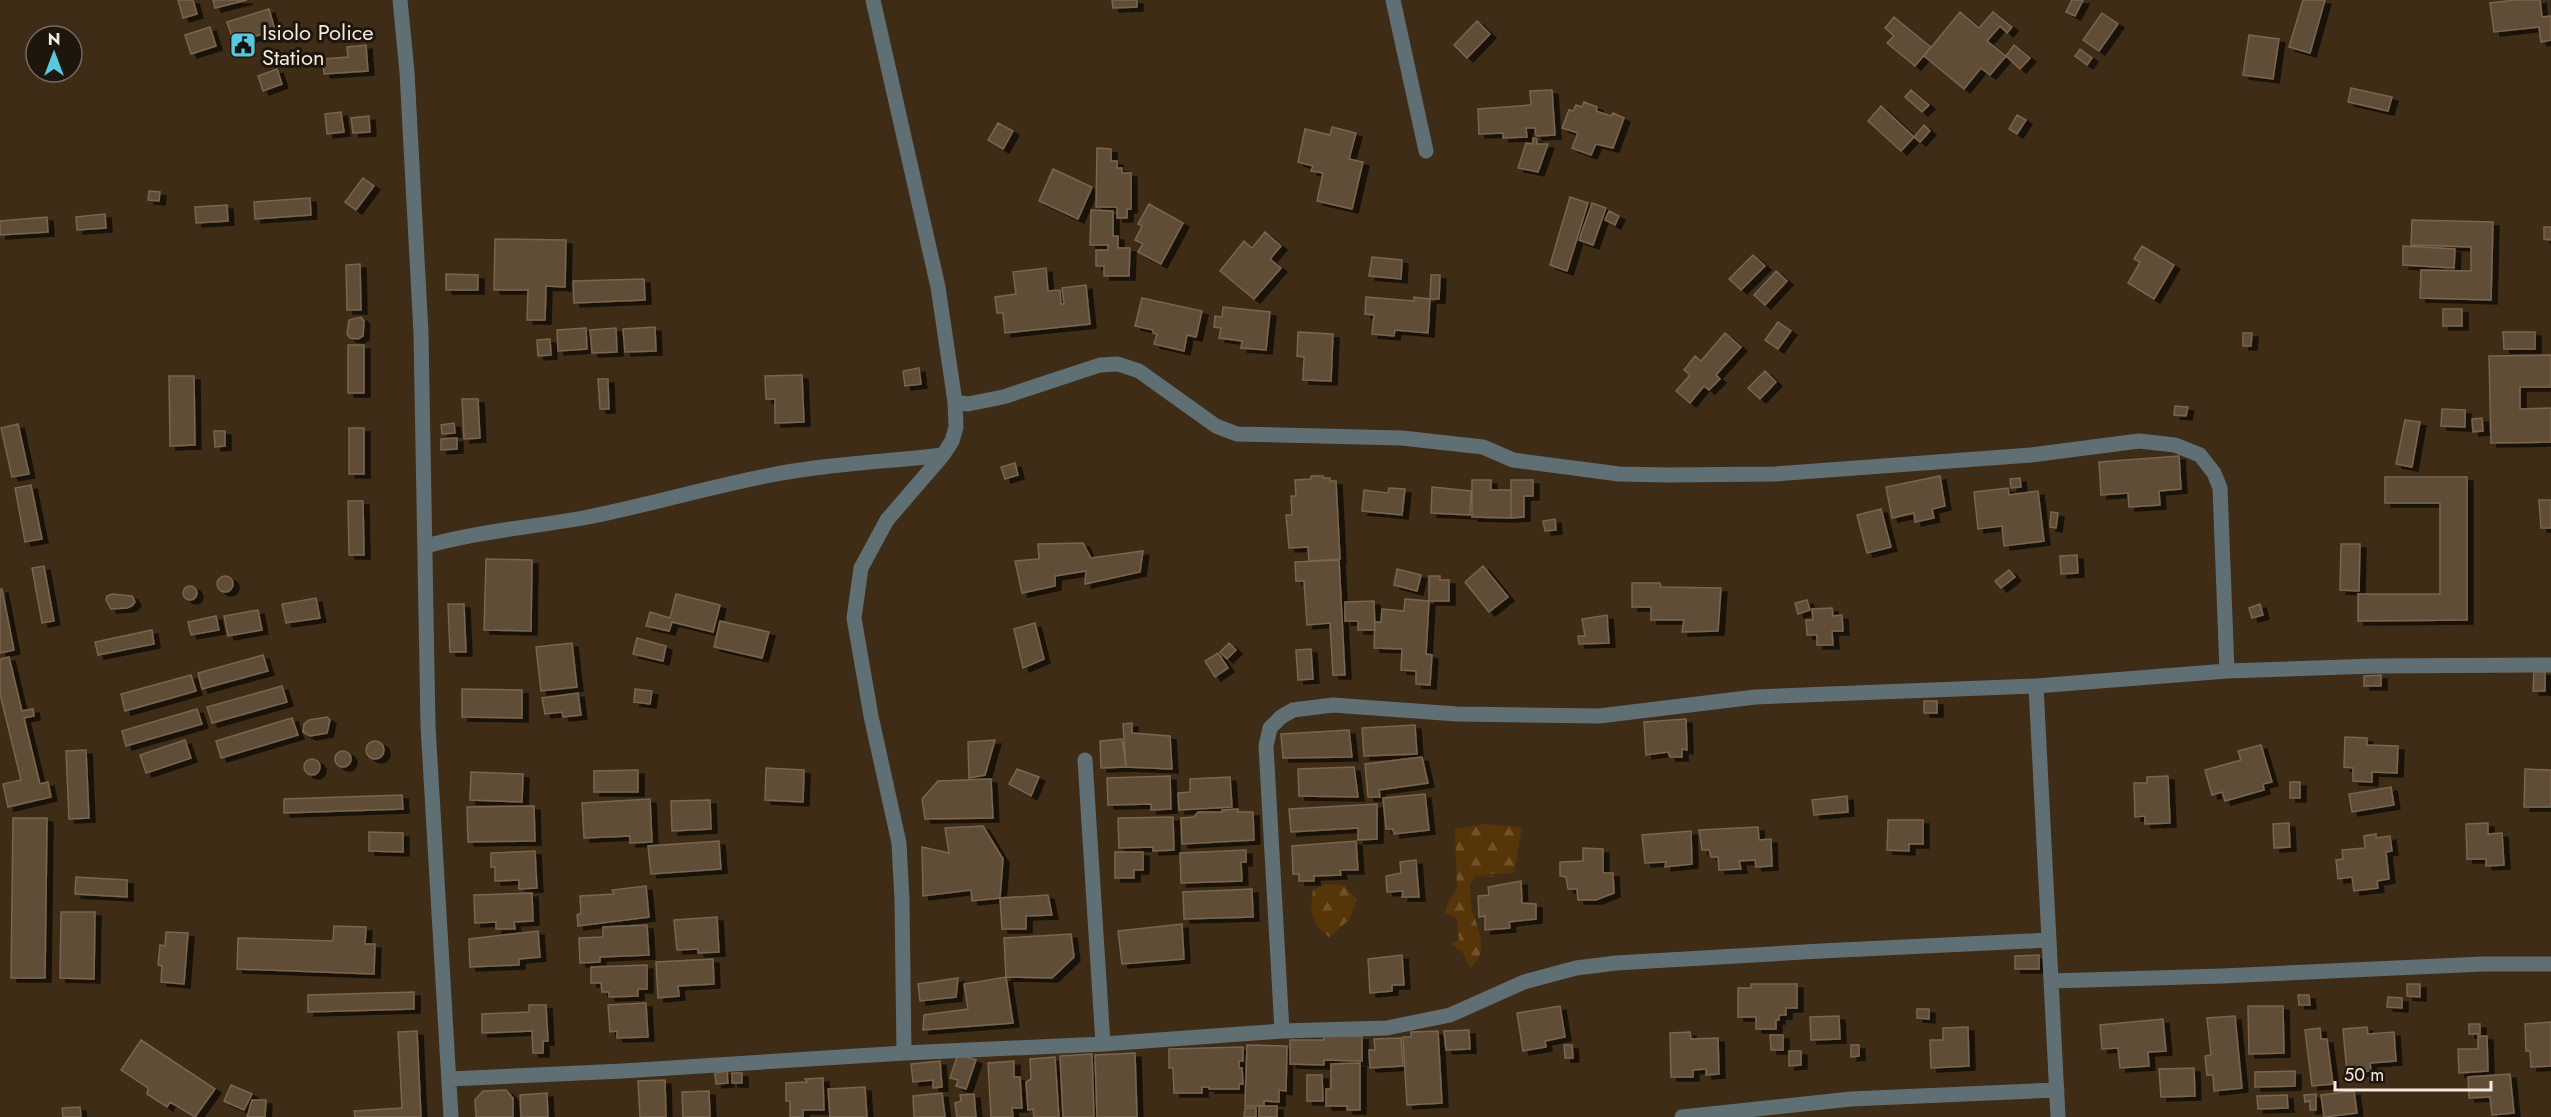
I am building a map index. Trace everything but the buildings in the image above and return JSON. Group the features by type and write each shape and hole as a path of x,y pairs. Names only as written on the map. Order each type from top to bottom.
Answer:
{"street":[{"path":"400,0 407,72 421,333 428,726 451,1117"},
{"path":"873,0 938,287 955,402 956,427 952,441 943,455 887,520 861,568 854,618 870,716 898,843 902,900 904,1053"},
{"path":"1393,0 1426,152"},
{"path":"955,402 986,401 1100,365 1118,364 1139,371 1216,426 1237,434 1402,438 1482,447 1513,459 1619,474 1775,474 2031,455 2139,441 2175,445 2200,455 2214,472 2220,488 2227,671"},
{"path":"426,546 458,537 551,524 613,512 767,475 943,455"},
{"path":"1282,1031 1266,746 1270,728 1281,717 1293,710 1334,705 1457,714 1599,716 1755,696 2036,686 2227,671 2375,666 2551,665"},
{"path":"2036,686 2058,1117"},
{"path":"1085,760 1103,1044"},
{"path":"449,1079 1103,1044 1282,1031 1387,1028 1450,1015 1524,982 1576,968 1616,963 2049,940"},
{"path":"2051,981 2234,976 2483,964 2551,964"},
{"path":"1682,1117 1851,1099 2057,1090"}],"green space":[{"path":"1484,824 1522,827 1514,873 1471,875 1498,876 1476,877 1470,884 1472,911 1478,928 1481,949 1476,962 1470,968 1463,953 1451,944 1459,940 1457,918 1445,913 1448,902 1457,889 1455,829"},
{"path":"1326,884 1343,885 1357,899 1349,920 1329,937 1318,927 1312,911 1313,890"}],"place":[{"name":"Isiolo Police Station","path":"243,45"}]}
